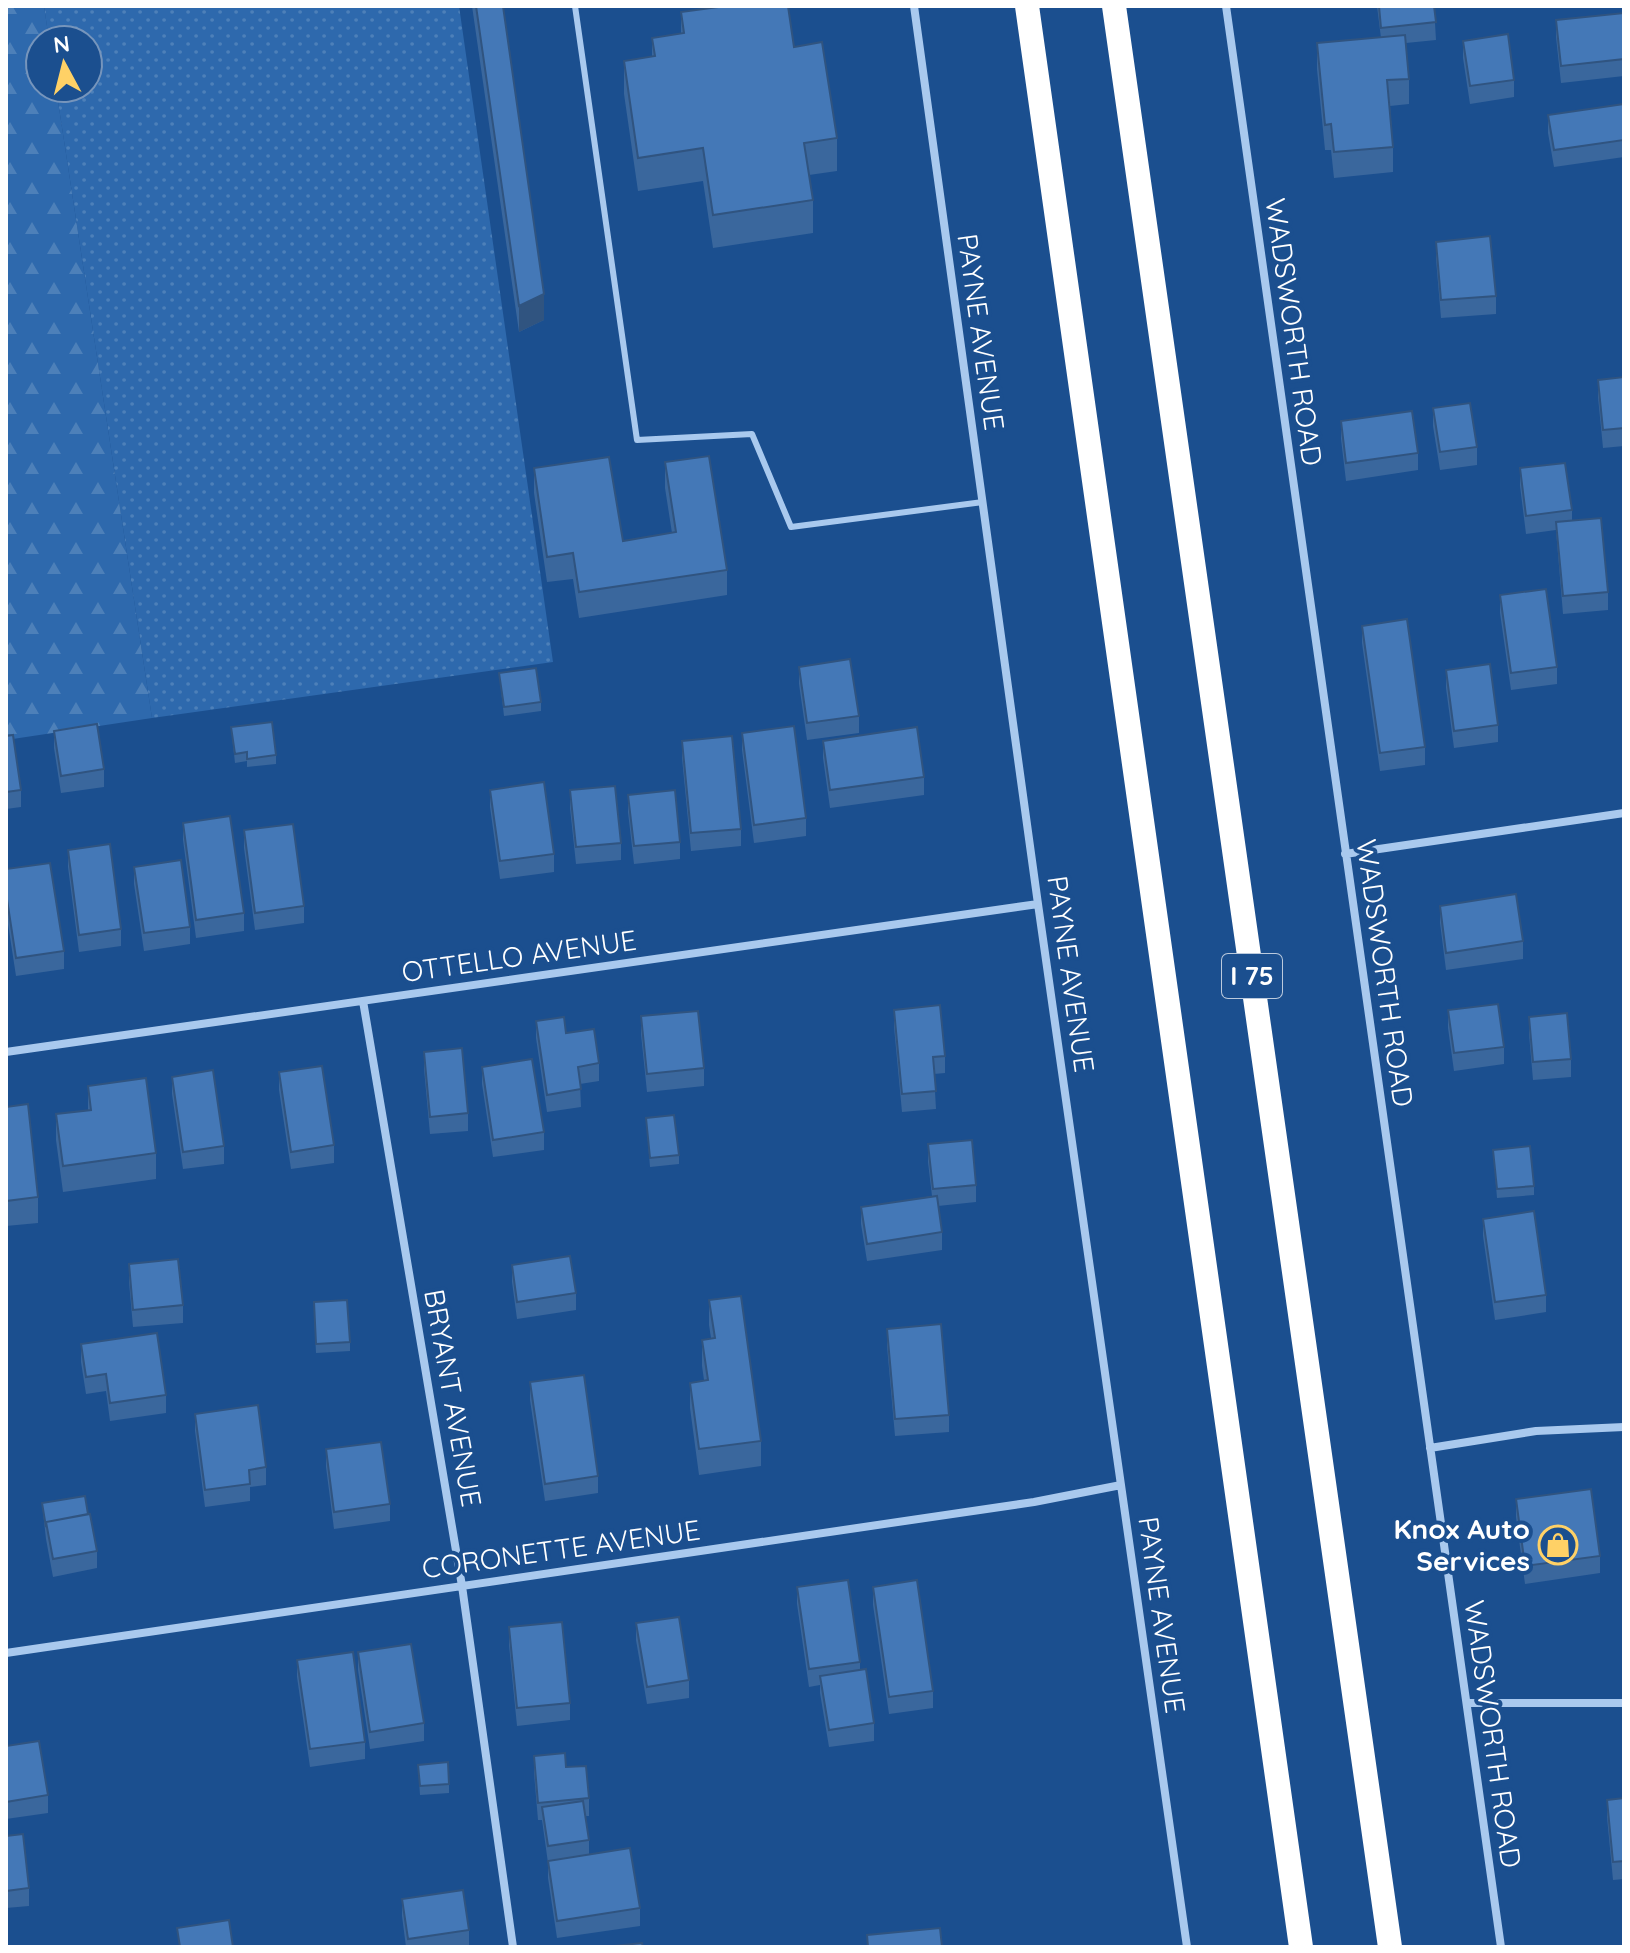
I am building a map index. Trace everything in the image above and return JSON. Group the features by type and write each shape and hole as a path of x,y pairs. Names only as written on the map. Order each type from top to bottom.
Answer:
{"highway":[{"path":"1027,6 1301,1947"},
{"name":"I 75","path":"1114,6 1390,1947"}],"street":[{"name":"PAYNE AVENUE","path":"914,6 1187,1947"},
{"name":"WADSWORTH ROAD","path":"1226,6 1501,1947"},
{"path":"1345,854 1624,813"},
{"name":"OTTELLO AVENUE","path":"6,1052 1038,904"},
{"name":"BRYANT AVENUE","path":"363,1001 462,1586 513,1947"},
{"path":"1430,1448 1536,1431 1624,1427"},
{"name":"CORONETTE AVENUE","path":"6,1653 1018,1505 1121,1485"},
{"path":"1467,1703 1624,1703"}],"lane":[{"path":"575,6 637,440 752,434 791,527 983,502"}],"green space":[{"path":"6,6 44,6 47,24 24,24 24,104 58,104 152,718 6,740"},
{"path":"44,6 459,6 553,662 152,718 58,104 104,104 104,24 47,24"}],"building":[{"path":"476,6 503,6 544,294 519,306"},
{"path":"726,6 788,6 794,47 822,42 837,138 804,143 813,200 713,215 703,148 638,158 624,61 655,56 652,38 684,33 681,12"},
{"path":"1379,6 1434,6 1436,22 1381,28"},
{"path":"1624,13 1624,59 1561,66 1556,20"},
{"path":"1508,34 1514,80 1470,86 1463,41"},
{"path":"1405,35 1409,79 1387,80 1393,147 1334,152 1331,124 1325,125 1317,43"},
{"path":"1624,104 1624,140 1554,150 1548,115"},
{"path":"1490,236 1496,296 1441,300 1436,242"},
{"path":"1624,377 1624,428 1603,430 1598,380"},
{"path":"1470,403 1477,447 1440,452 1433,408"},
{"path":"1412,411 1418,453 1346,463 1341,421"},
{"path":"709,456 727,570 579,592 573,553 547,557 534,468 609,457 623,541 676,532 665,462"},
{"path":"1565,463 1572,510 1526,516 1520,468"},
{"path":"1601,518 1608,592 1563,596 1556,522"},
{"path":"1546,589 1557,667 1511,673 1500,595"},
{"path":"1407,619 1425,747 1380,753 1362,626"},
{"path":"850,659 859,716 807,723 799,667"},
{"path":"1490,664 1498,725 1454,731 1446,670"},
{"path":"536,668 541,702 504,707 499,673"},
{"path":"272,722 276,755 247,759 247,752 235,754 231,727"},
{"path":"97,724 104,769 61,776 54,731"},
{"path":"794,726 806,818 754,825 742,733"},
{"path":"917,727 924,777 830,790 823,741"},
{"path":"13,735 21,790 6,792 6,736"},
{"path":"732,736 741,829 691,833 682,741"},
{"path":"544,782 554,854 500,861 490,790"},
{"path":"615,786 621,843 576,847 570,790"},
{"path":"675,790 680,842 634,846 628,795"},
{"path":"230,816 244,913 196,920 183,823"},
{"path":"293,824 304,906 255,913 244,830"},
{"path":"110,844 121,929 79,935 68,850"},
{"path":"181,860 190,927 144,933 134,867"},
{"path":"50,863 64,951 16,958 6,893 6,869"},
{"path":"1516,894 1523,941 1446,953 1440,906"},
{"path":"1498,1004 1504,1047 1454,1053 1448,1010"},
{"path":"940,1005 945,1056 933,1057 936,1091 902,1094 894,1010"},
{"path":"698,1011 704,1068 647,1074 641,1016"},
{"path":"1567,1013 1571,1059 1533,1062 1529,1017"},
{"path":"564,1017 566,1033 594,1029 599,1063 578,1067 581,1089 547,1095 536,1021"},
{"path":"462,1048 468,1113 430,1117 424,1052"},
{"path":"532,1059 544,1132 493,1140 482,1067"},
{"path":"322,1066 334,1145 291,1152 279,1072"},
{"path":"213,1070 224,1146 183,1152 172,1077"},
{"path":"146,1078 156,1153 63,1166 56,1114 91,1110 88,1086"},
{"path":"28,1104 38,1197 6,1201 6,1107"},
{"path":"674,1115 679,1155 650,1158 646,1118"},
{"path":"972,1140 976,1185 933,1189 928,1144"},
{"path":"1530,1146 1534,1186 1497,1189 1493,1150"},
{"path":"937,1196 942,1232 867,1244 861,1207"},
{"path":"1534,1211 1546,1295 1495,1302 1483,1219"},
{"path":"570,1256 576,1293 517,1302 512,1265"},
{"path":"178,1259 183,1305 133,1310 129,1264"},
{"path":"741,1296 761,1441 699,1449 690,1383 708,1380 702,1340 715,1338 709,1300"},
{"path":"347,1300 350,1342 316,1344 314,1302"},
{"path":"941,1324 949,1415 895,1419 887,1329"},
{"path":"157,1333 166,1395 110,1403 106,1374 86,1377 81,1344"},
{"path":"584,1375 598,1476 545,1484 530,1382"},
{"path":"258,1405 266,1467 249,1470 250,1484 205,1490 195,1414"},
{"path":"381,1442 390,1504 334,1512 326,1449"},
{"name":"Knox Auto Services","path":"1591,1489 1600,1556 1525,1566 1516,1499"},
{"path":"85,1496 88,1514 46,1522 46,1527 42,1503"},
{"path":"90,1514 97,1551 53,1559 46,1522"},
{"path":"848,1580 860,1662 809,1669 797,1587"},
{"path":"917,1580 933,1691 889,1697 873,1587"},
{"path":"679,1617 689,1680 647,1687 636,1623"},
{"path":"562,1622 570,1703 517,1708 509,1627"},
{"path":"411,1644 424,1723 370,1732 358,1652"},
{"path":"353,1652 365,1742 310,1749 297,1660"},
{"path":"866,1669 874,1723 829,1730 820,1676"},
{"path":"39,1741 48,1795 6,1802 6,1746"},
{"path":"565,1753 566,1767 586,1766 589,1798 538,1803 534,1756"},
{"path":"448,1762 449,1784 420,1786 418,1765"},
{"path":"1624,1798 1624,1861 1613,1862 1607,1800"},
{"path":"583,1801 589,1840 548,1846 542,1807"},
{"path":"23,1834 29,1888 6,1891 6,1836"},
{"path":"630,1848 640,1908 557,1921 548,1861"},
{"path":"463,1890 469,1930 408,1939 402,1899"},
{"path":"229,1920 233,1947 180,1947 177,1928"},
{"path":"940,1928 942,1947 868,1947 867,1935"},
{"path":"642,1943 643,1947 604,1947"}],"place":[{"name":"Knox Auto Services","path":"1558,1545"}]}
